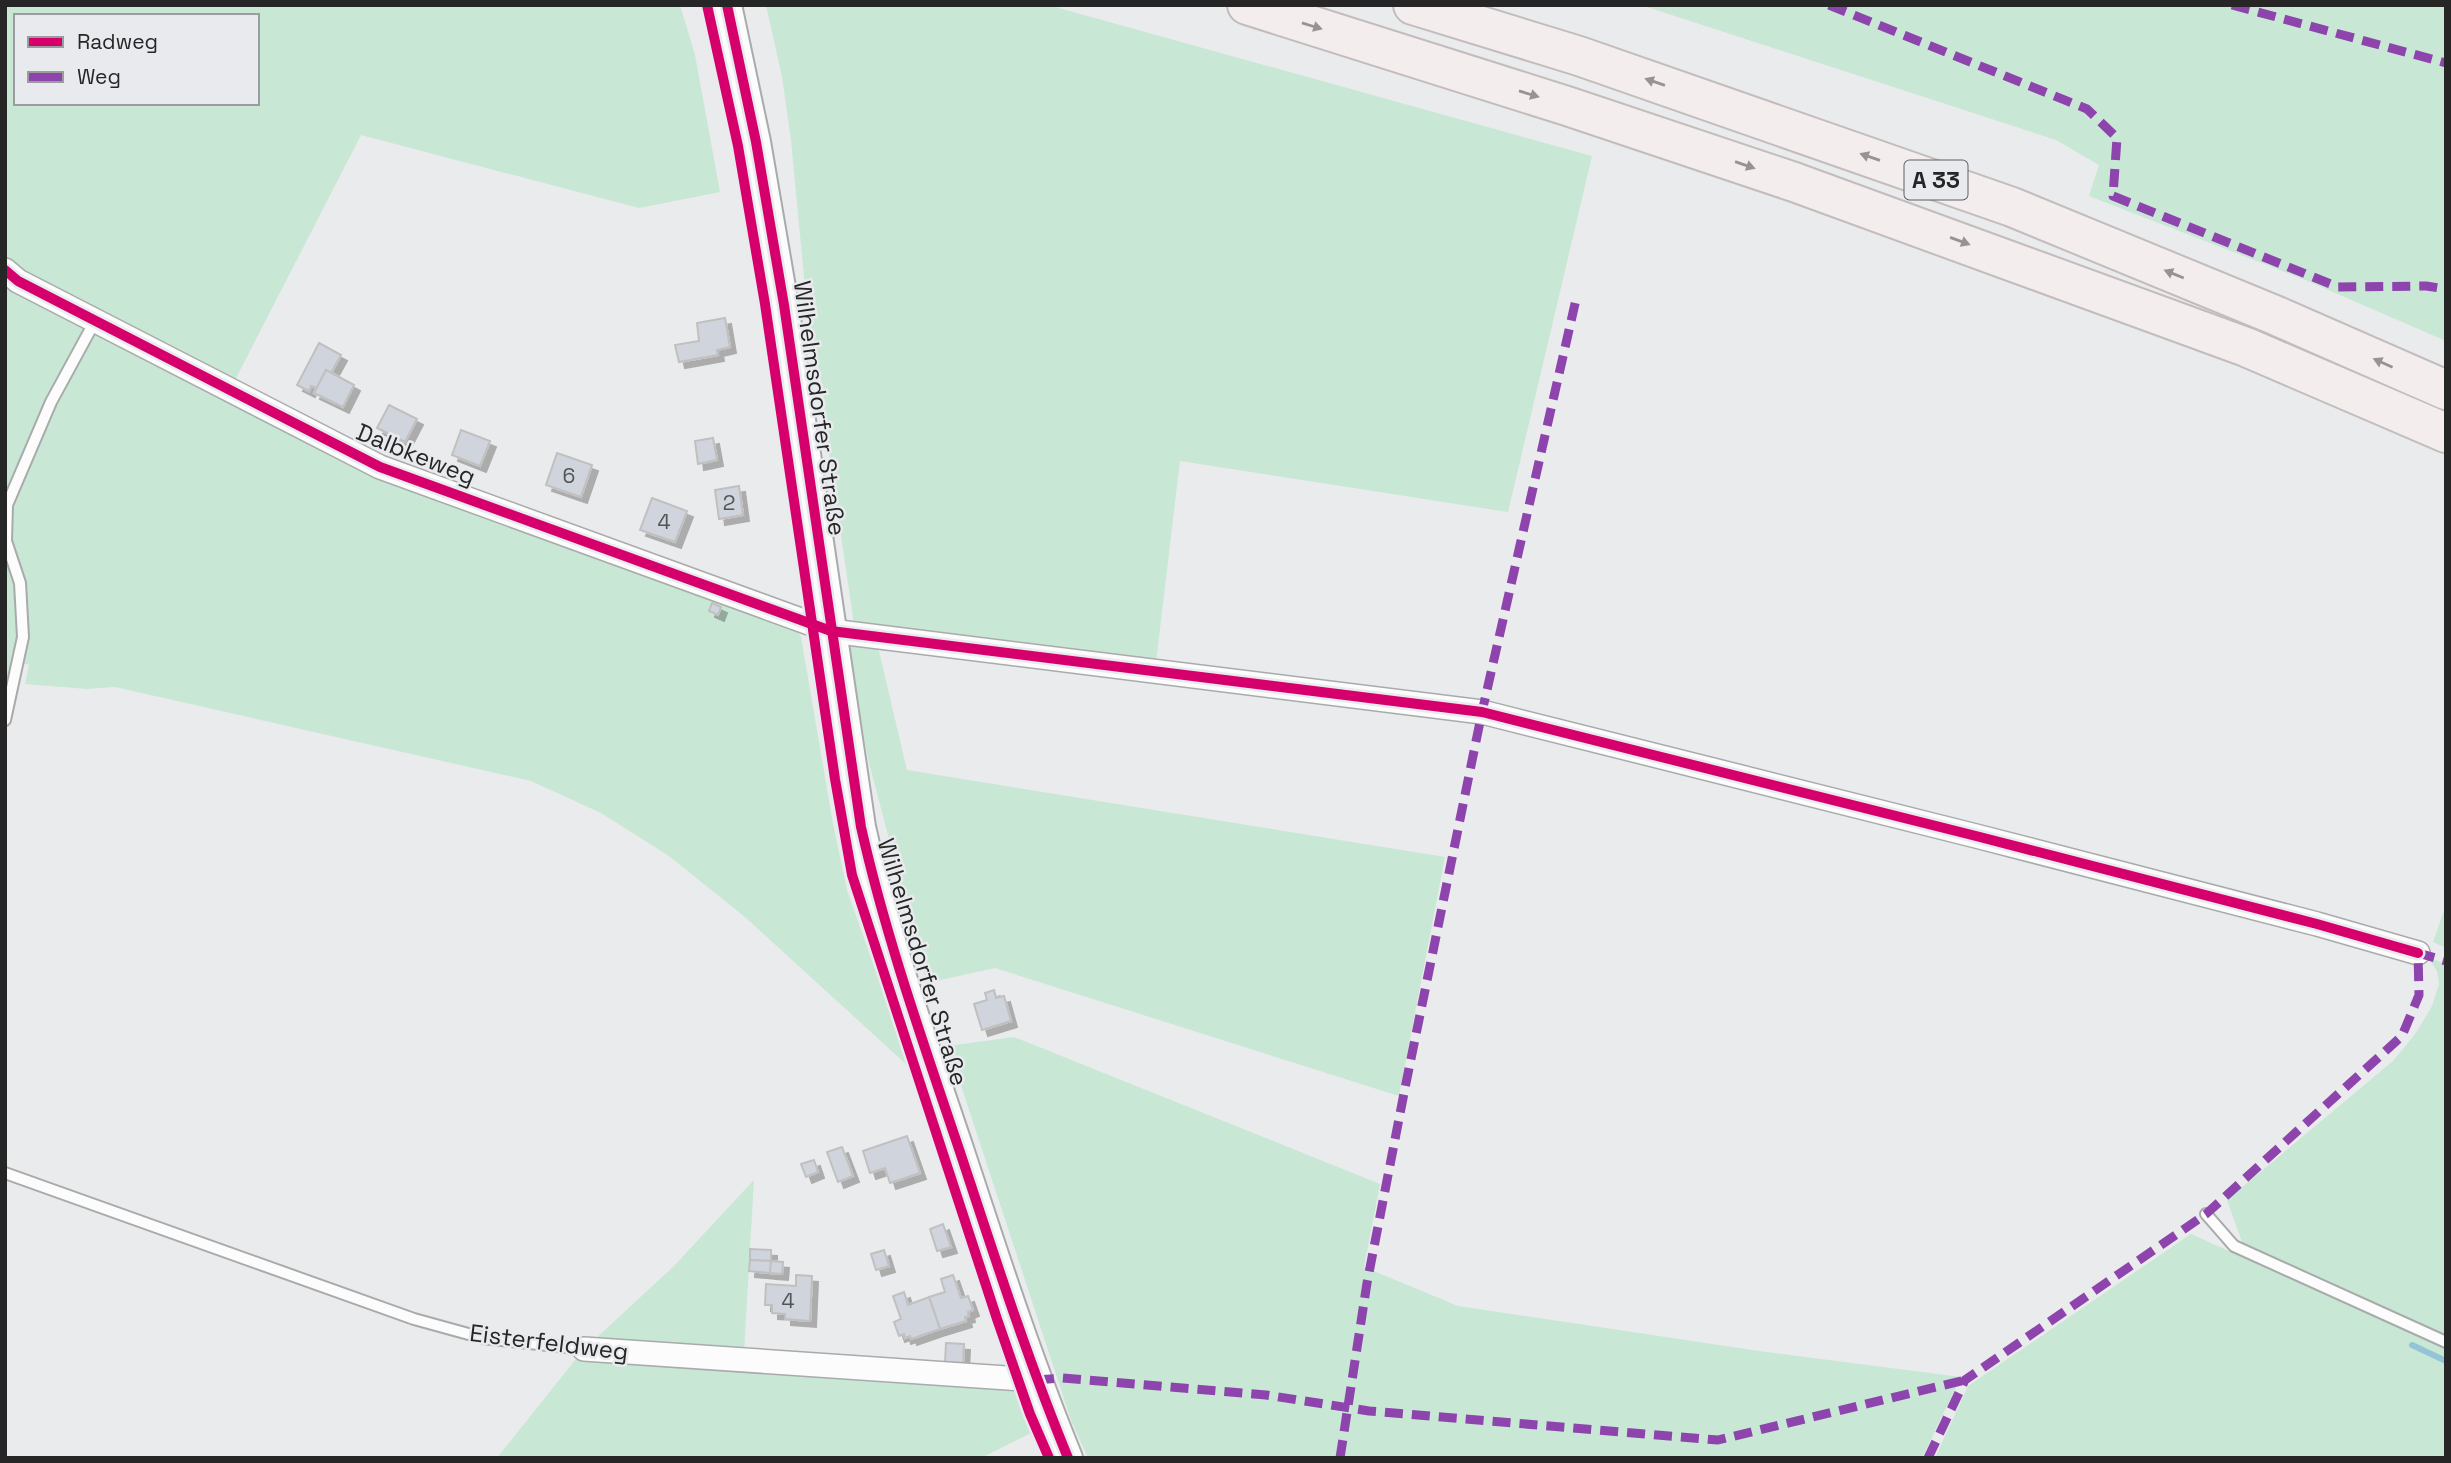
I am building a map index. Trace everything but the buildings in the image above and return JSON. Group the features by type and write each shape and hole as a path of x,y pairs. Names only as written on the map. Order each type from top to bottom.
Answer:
{"highway":[{"name":"A 33","path":"1247,5 1567,106 1807,186 2246,347 2446,433"},
{"name":"A 33","path":"1413,5 1579,56 2012,207 2277,316 2446,390"}],"street":[{"name":"Wilhelmsdorfer Straße","path":"727,5 756,142 784,305 861,827 877,898 1036,1380 1068,1458"},
{"name":"Dalbkeweg","path":"5,270 18,281 380,467 831,631 1482,712 1989,839 2418,953"},
{"name":"Eisterfeldweg","path":"584,1349 1036,1380"}],"lane":[{"path":"5,720 23,637 20,583 6,541 7,505 51,402 95,320"},
{"name":"Eisterfeldweg","path":"5,1173 414,1319 483,1338 584,1349"},
{"path":"2206,1214 2234,1246 2446,1342"}],"green space":[{"path":"5,5 680,5 695,55 720,192 639,208 361,135 234,382 27,276 5,258"},
{"path":"766,5 1048,5 1592,156 1508,512 1180,461 1156,662 854,624 826,434 823,388 809,329 791,140 782,77"},
{"path":"1641,5 2446,5 2446,341 2303,279 2089,196 2099,165 2056,140"},
{"path":"5,284 377,476 796,629 801,637 847,890 915,1083 907,1065 745,917 669,856 601,813 531,781 115,687 87,689 25,684 29,664 12,665 5,693"},
{"path":"847,643 878,647 907,770 1445,857 1399,1096 995,968 927,983 868,759"},
{"path":"2446,905 2446,948 2433,942"},
{"path":"2415,953 2446,964 2446,1336 2243,1245 2227,1200 2393,1061 2416,1033 2432,1006 2439,984 2437,971 2431,962"},
{"path":"1014,1037 1380,1184 1364,1267 1458,1306 1759,1351 1961,1377 1922,1458 1088,1458 1071,1420 948,1046"},
{"path":"754,1180 744,1352 592,1342 674,1266"},
{"path":"2191,1234 2446,1349 2446,1458 1935,1458 1968,1386"},
{"path":"579,1355 1017,1384 1031,1433 981,1458 497,1458"}],"waterway":[{"path":"2412,1345 2446,1361"}],"marked path":[{"path":"1829,5 2087,109 2117,138 2113,196 2338,287 2426,286 2446,289"},
{"path":"2232,5 2446,63"},
{"path":"1340,1458 1367,1283 1405,1088 1482,712 1577,295"},
{"path":"1928,1458 1965,1380 2206,1214 2402,1036 2419,995 2418,953 2446,961"},
{"path":"1036,1380 1062,1378 1266,1395 1369,1411 1718,1440 1965,1380"}],"cycle path":[{"path":"707,5 738,146 765,304 835,779 852,875 997,1319 1030,1414 1049,1458"},
{"path":"727,5 756,142 784,305 861,827 882,910 919,1031 1011,1306 1068,1458"},
{"path":"5,270 18,281 380,467 831,631 1482,712 1976,836 2317,924 2418,953"}]}
